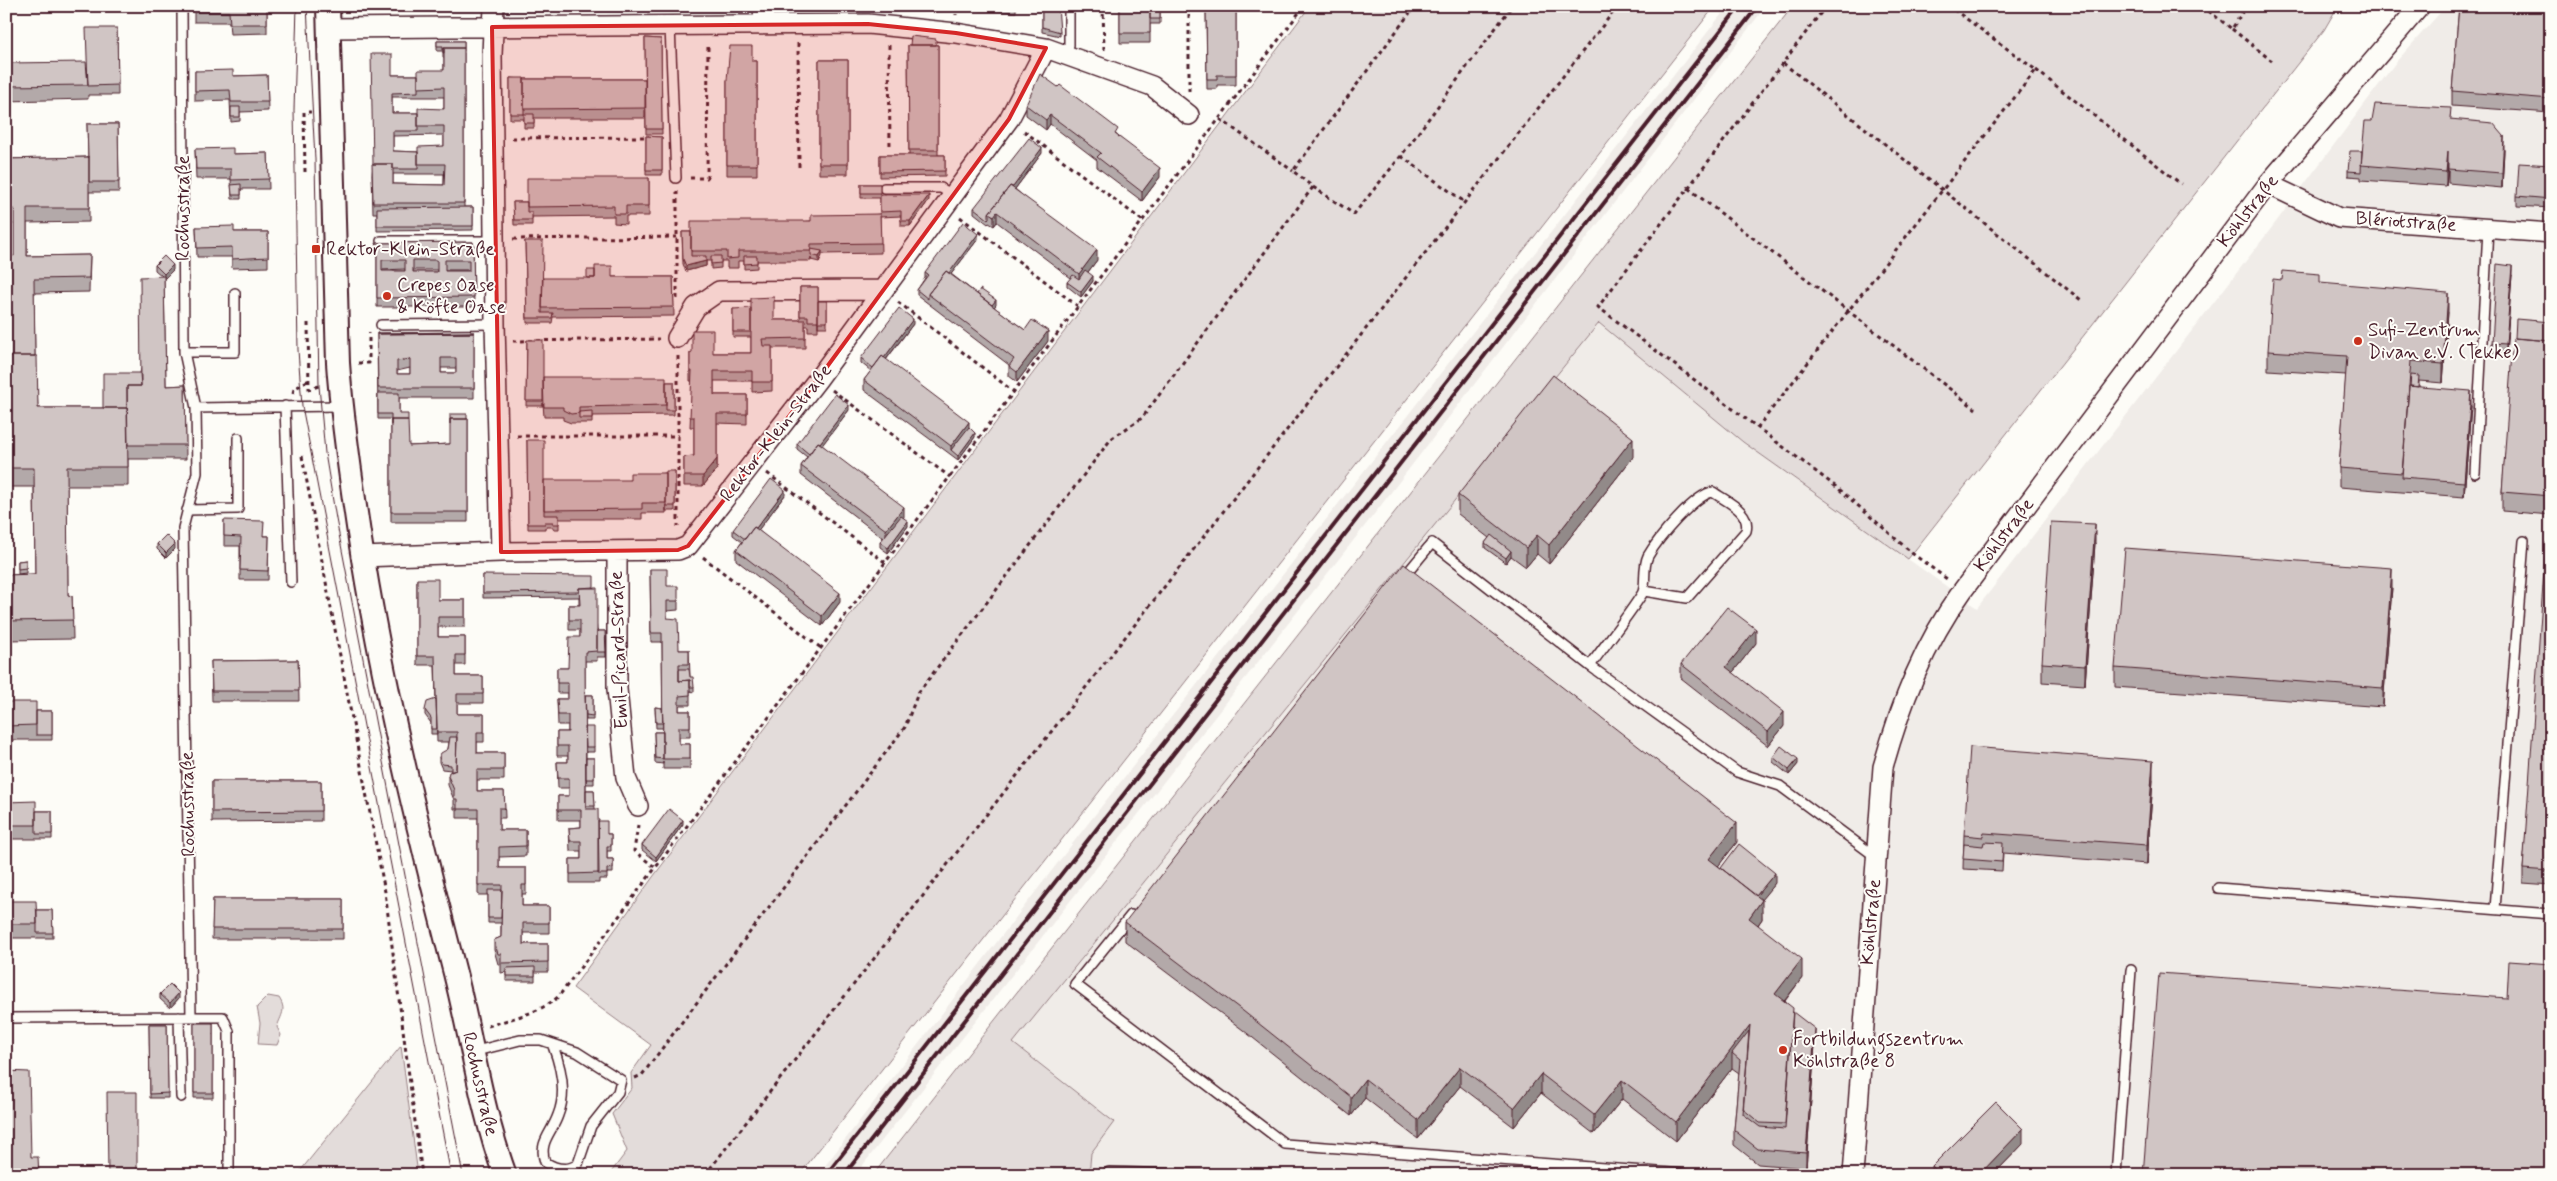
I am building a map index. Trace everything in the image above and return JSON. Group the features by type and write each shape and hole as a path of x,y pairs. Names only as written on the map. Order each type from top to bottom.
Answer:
{"street":[{"path":"494,6 492,27 501,552"},
{"name":"Köhlstraße","path":"1854,1175 1883,767 1892,733 1931,638 1963,590 2268,184 2420,6"},
{"path":"328,17 492,27 708,25 764,15 798,24 889,26 956,33 1046,48 1104,68 1152,86 1189,115"},
{"name":"Rochusstraße","path":"328,17 338,363 341,406 361,557 399,750 484,1107 505,1175"},
{"name":"Rektor-Klein-Straße","path":"683,548 818,380 882,290 1009,120 1046,48"},
{"name":"Blériotstraße","path":"2268,184 2340,218 2551,233"},
{"path":"677,338 696,307 719,291 882,290"},
{"path":"361,557 501,552 617,552 683,548"},
{"name":"Emil-Picard-Straße","path":"617,552 617,689 626,778 638,806"}],"lane":[{"name":"Rochusstraße","path":"182,6 184,352 196,408 197,473 186,510 183,528 191,1017"},
{"path":"1066,55 1069,45 1069,6"},
{"path":"670,26 676,178"},
{"path":"884,188 941,188 950,201"},
{"path":"2475,473 2488,229"},
{"path":"380,241 495,240"},
{"path":"184,352 234,352 235,293"},
{"path":"381,325 496,333"},
{"path":"285,406 291,582"},
{"path":"196,408 341,406"},
{"path":"186,510 238,509 238,438"},
{"path":"1590,666 1644,591 1643,573 1648,556 1698,498 1713,492 1745,515 1748,523 1746,531 1687,598 1644,591"},
{"path":"2495,910 2524,541"},
{"path":"1394,589 1432,543 1590,666 1736,772 1780,786 1876,858"},
{"path":"2218,888 2551,914"},
{"path":"1138,907 1076,984 1285,1144 1698,1175"},
{"path":"2116,1175 2131,970"},
{"path":"179,1017 181,1096"},
{"path":"6,1018 223,1017 229,1031 229,1175"},
{"path":"472,1052 520,1040 541,1040 553,1046 577,1052 621,1080 618,1092 591,1126 578,1164 574,1167 560,1169 545,1162 542,1154 546,1136 559,1115 561,1097 562,1070 553,1046"},
{"path":"1109,1175 1109,1172 1212,1175"}],"path":[{"path":"1103,6 1104,68"},
{"path":"1189,6 1189,115"},
{"path":"467,1030 482,1028 551,1004 568,986 1304,6"},
{"path":"1293,171 1415,6"},
{"path":"1220,119 1313,187 1354,214 1401,156 1512,6"},
{"path":"705,1175 1618,6"},
{"path":"1826,6 1598,307 1839,489 1913,554 1963,590"},
{"path":"1949,6 2036,70 2181,184"},
{"path":"2202,6 2272,61"},
{"path":"2232,29 2246,6"},
{"path":"798,24 799,167"},
{"path":"677,301 676,178 707,178 708,25"},
{"path":"889,26 890,149"},
{"path":"1783,64 2081,300"},
{"path":"1757,428 2036,70"},
{"path":"1009,120 1143,221"},
{"path":"304,124 305,172"},
{"path":"494,138 674,137"},
{"path":"1401,156 1466,203"},
{"path":"632,1079 642,1075 905,727 918,693 1111,439 1142,418 1313,187"},
{"path":"1688,188 1976,409"},
{"path":"950,201 1079,307"},
{"path":"495,240 677,237"},
{"path":"882,290 1014,392"},
{"path":"308,323 309,368"},
{"path":"338,363 369,362 368,325"},
{"path":"496,333 677,338 683,548 821,648"},
{"path":"818,380 950,477"},
{"path":"498,436 679,436"},
{"path":"302,455 385,892 422,1175"},
{"path":"753,462 886,563"},
{"path":"638,806 638,831 634,851 656,868"}],"highlighted area":[{"path":"868,24 956,33 1046,48 1009,119 818,379 688,546 678,550 501,552 492,27"}],"shaded area":[{"path":"1310,6 1715,6 799,1175 609,1175 627,1151 612,1114 632,1088 631,1073 651,1045 573,988 653,877"},
{"path":"1728,6 1766,6 1375,513 855,1175 818,1175 1083,830"},
{"path":"1793,6 2338,6 2324,30 1908,559 1743,442 1599,323 1013,1043 1114,1122 1091,1153 1089,1175 873,1175"},
{"path":"2446,6 2551,6 2551,1175 1089,1175 1091,1153 1013,1043 1599,323 1743,442 1977,608 2273,226 2396,62"},
{"path":"268,996 279,998 283,1006 277,1027 281,1035 277,1045 258,1044 260,1023 257,1007"},
{"path":"401,1046 418,1175 297,1175"}],"building":[{"path":"194,6 267,6 267,24 230,24 229,12 194,12"},
{"path":"992,6 1016,6 1016,8"},
{"path":"1042,6 1058,6 1060,32 1042,27"},
{"path":"1120,6 1150,6 1150,33 1120,33"},
{"path":"1150,6 1160,6 1160,19 1150,19"},
{"path":"1206,6 1236,6 1236,75 1217,75 1217,79 1207,79"},
{"path":"2459,6 2551,7 2551,99 2452,91"},
{"path":"86,28 117,28 118,85 88,86"},
{"path":"911,36 936,39 936,45 910,45"},
{"path":"645,38 661,39 662,129 646,129"},
{"path":"437,41 464,41 464,48 444,48 443,53 443,46 437,46"},
{"path":"908,45 938,45 938,150 909,150"},
{"path":"730,46 752,46 752,61 757,61 757,165 727,165 727,80"},
{"path":"444,48 464,48 464,203 373,203 372,164 393,164 393,184 444,185 445,164 418,164 418,147 444,146 444,126 418,126 418,108 444,109 444,87 418,88 418,70 444,70"},
{"path":"371,54 392,54 392,75 418,75 418,92 392,93 392,113 418,113 418,131 393,131 393,151 418,152 418,169 393,169 393,164 373,164"},
{"path":"819,60 848,60 848,164 819,164"},
{"path":"86,62 88,85 6,86 6,63"},
{"path":"233,70 233,76 267,75 268,102 231,102 230,90 195,91 195,71"},
{"path":"1040,74 1058,87 1060,85 1118,129 1115,134 1160,168 1142,192 1097,157 1101,153 1050,115 1046,120 1026,105"},
{"path":"510,78 524,78 524,114 510,114"},
{"path":"524,79 645,79 645,108 524,109"},
{"path":"2375,104 2451,108 2450,119 2493,123 2504,136 2502,173 2448,169 2448,151 2446,172 2361,165 2365,121 2372,121"},
{"path":"231,107 240,107 240,117 231,117"},
{"path":"524,114 534,114 534,123 524,123"},
{"path":"87,124 118,124 119,182 89,182"},
{"path":"646,136 662,137 662,170 646,170"},
{"path":"1029,138 1042,148 1013,187 1010,186 989,213 988,219 974,208"},
{"path":"233,148 233,154 268,153 269,179 231,180 231,169 196,169 195,149"},
{"path":"2350,151 2362,151 2361,172 2348,171"},
{"path":"880,155 945,155 945,171 880,172"},
{"path":"89,157 89,208 27,208 27,256 90,255 89,278 34,279 35,356 6,356 6,256 14,256 14,209 6,209 6,159"},
{"path":"2519,163 2551,165 2551,199 2517,196"},
{"path":"527,178 649,178 649,206 626,206 626,214 614,214 614,206 527,207"},
{"path":"241,184 241,195 232,195 231,185"},
{"path":"861,184 880,184 880,193 861,193"},
{"path":"1010,186 1097,250 1079,274 997,212 994,216 989,213"},
{"path":"880,195 929,195 910,221 901,221 901,211 880,212"},
{"path":"513,202 527,202 527,212 532,212 532,220 514,220"},
{"path":"473,207 473,226 377,226 377,208"},
{"path":"880,214 881,243 811,244 811,251 738,251 738,258 727,259 727,251 691,251 691,221 811,221 811,215"},
{"path":"963,222 978,234 949,273 946,271 928,294 928,299 917,290 928,275 925,273"},
{"path":"234,226 234,232 268,232 268,257 232,259 232,247 197,248 196,227"},
{"path":"682,232 691,232 691,256 706,256 706,261 686,266 683,259"},
{"path":"525,241 543,241 542,313 553,313 552,318 527,318"},
{"path":"473,242 474,297 377,298 377,243","holes":["382,260 405,260 405,271 382,271","413,260 437,260 437,272 413,272","445,260 469,260 469,271 445,271"]},
{"path":"811,249 822,251 819,257 811,255"},
{"path":"164,256 173,265 164,274 155,265"},
{"path":"711,256 721,256 721,263 711,264"},
{"path":"744,256 757,256 757,263 744,264"},
{"path":"2497,264 2512,266 2506,344 2492,343"},
{"path":"595,266 612,266 612,277 673,277 674,307 542,308 543,278 595,278"},
{"path":"587,270 595,270 595,278 587,278"},
{"path":"1085,270 1093,276 1081,292 1067,282 1073,275 1079,279"},
{"path":"946,271 1025,330 1032,320 1048,331 1017,372 1009,366 1014,359 928,294"},
{"path":"2283,271 2320,274 2320,282 2448,293 2443,364 2411,361 2402,473 2339,468 2347,356 2268,351 2273,279 2282,280"},
{"path":"164,276 166,386 185,385 186,445 128,445 127,386 141,386 140,277"},
{"path":"800,287 818,287 818,321 808,321 808,316 800,316"},
{"path":"980,289 996,300 992,305 977,294"},
{"path":"774,297 774,320 805,320 805,338 762,339 763,346 772,346 772,382 752,382 752,371 714,371 714,395 747,395 747,414 717,414 717,459 703,476 684,476 684,457 694,456 694,417 690,417 692,330 713,330 713,353 751,353 751,298"},
{"path":"818,301 827,301 827,322 818,322"},
{"path":"751,308 751,332 733,332 733,309"},
{"path":"899,308 913,319 884,358 882,356 873,368 861,358"},
{"path":"2516,319 2551,322 2551,341 2515,338"},
{"path":"377,333 474,333 377,334"},
{"path":"474,333 474,388 378,388 377,334","holes":["441,358 456,358 456,373 441,373","410,359 410,374 397,374 397,361"]},
{"path":"2513,338 2551,341 2551,496 2502,492"},
{"path":"527,340 543,340 543,401 526,401"},
{"path":"6,356 37,356 38,408 127,408 128,467 67,467 68,595 72,596 73,620 6,621 6,575 35,574 34,468 6,468"},
{"path":"882,356 969,422 951,446 864,380"},
{"path":"103,373 140,373 141,386 127,386 127,408 103,408"},
{"path":"1553,375 1633,438 1549,545 1537,535 1526,548 1458,495"},
{"path":"2411,375 2419,376 2418,387 2410,386"},
{"path":"543,377 666,377 666,405 579,407 579,413 571,414 563,410 563,407 544,407"},
{"path":"666,382 674,382 674,410 666,410"},
{"path":"2409,386 2471,391 2464,482 2402,477"},
{"path":"378,393 399,393 399,414 408,414 408,420 391,420 391,414 378,414"},
{"path":"835,394 849,405 820,443 818,442 809,454 797,444"},
{"path":"592,411 592,418 579,418 579,412"},
{"path":"450,414 467,414 467,419 450,419"},
{"path":"450,419 468,419 468,512 391,512 391,420 408,420 409,446 450,444"},
{"path":"969,427 975,433 958,456 951,450"},
{"path":"527,440 544,440 544,515 559,515 559,524 545,522 545,524 528,524"},
{"path":"818,442 904,507 886,530 801,466"},
{"path":"666,471 675,471 675,506 666,506"},
{"path":"630,473 666,473 666,503 642,503 642,509 544,510 544,480 630,480"},
{"path":"771,479 785,490 756,528 754,527 745,539 733,530"},
{"path":"901,516 908,521 888,548 880,542"},
{"path":"224,520 264,521 263,536 269,536 268,571 240,570 241,537 224,536"},
{"path":"2051,522 2095,524 2085,666 2042,663"},
{"path":"754,527 840,593 822,616 736,550"},
{"path":"166,535 175,544 166,553 157,544"},
{"path":"1491,535 1511,551 1506,558 1485,543"},
{"path":"2546,542 2551,543 2551,871 2523,869"},
{"path":"2125,548 2392,568 2383,688 2115,668"},
{"path":"26,560 26,568 18,569 18,561"},
{"path":"1404,564 1737,823 1709,859 1762,900 1749,918 1802,959 1775,994 1793,1008 1785,1124 1760,1123 1743,1109 1750,1025 1676,1122 1622,1080 1594,1115 1541,1074 1514,1108 1460,1067 1418,1120 1365,1079 1351,1097 1243,1011 1125,922"},
{"path":"650,569 667,569 667,586 678,586 678,601 667,601 667,618 678,619 679,650 689,650 689,664 679,664 679,681 690,680 690,695 679,696 679,711 690,711 690,727 679,727 679,744 690,744 690,759 663,759 662,633 651,633"},
{"path":"483,575 594,576 594,587 579,588 579,592 483,593"},
{"path":"417,579 438,579 438,600 465,600 465,617 438,617 438,637 465,637 465,655 456,655 456,676 483,676 483,694 457,694 457,714 484,714 484,732 477,732 477,753 504,753 504,770 477,770 477,791 504,791 505,808 499,808 499,830 526,830 526,846 499,847 499,868 526,868 526,885 522,885 522,906 549,906 549,923 523,923 523,944 548,944 548,962 501,963 501,954 498,954 494,940 501,937 502,885 478,885 478,809 457,809 457,799 454,799 454,790 448,776 449,772 456,770 457,732 437,732 435,656 417,656"},
{"path":"579,588 597,588 597,651 585,652 586,809 598,809 599,873 570,874 570,859 581,859 581,841 570,841 569,828 581,827 581,810 558,810 558,796 569,796 569,778 558,778 557,762 568,762 568,746 557,746 557,732 568,732 568,715 558,715 557,699 568,699 568,683 557,683 557,668 568,668 569,637 580,637 580,620 569,620 569,605 580,605"},
{"path":"1727,607 1756,629 1726,667 1784,712 1768,732 1681,664"},
{"path":"597,631 605,631 606,652 597,652"},
{"path":"298,660 299,691 212,691 211,661"},
{"path":"679,669 689,669 690,677 693,677 694,687 690,687 690,680 679,681"},
{"path":"585,695 593,695 593,716 586,715"},
{"path":"436,699 437,729 431,729 431,718 425,710 427,702"},
{"path":"6,702 36,702 36,725 6,726"},
{"path":"655,707 662,708 663,723 656,723"},
{"path":"36,711 52,711 52,735 36,735"},
{"path":"585,727 594,727 594,747 586,747"},
{"path":"654,732 663,732 663,759 655,758"},
{"path":"450,737 457,737 456,770 451,772 451,765 442,764 439,757 441,753 448,749"},
{"path":"1781,746 1798,759 1789,770 1773,757"},
{"path":"1970,747 2153,761 2147,845 1984,833 1983,837 1964,835"},
{"path":"586,758 594,758 594,779 586,779"},
{"path":"212,781 321,781 321,811 212,812"},
{"path":"586,790 594,790 595,806 586,806"},
{"path":"36,801 36,825 6,825 6,802"},
{"path":"669,809 683,820 656,857 642,845"},
{"path":"36,811 52,811 52,834 36,834"},
{"path":"598,821 607,821 607,834 611,834 611,846 607,846 607,859 613,859 613,868 607,869 607,874 598,874"},
{"path":"1984,842 2003,843 2002,862 1963,859 1964,844 1983,846"},
{"path":"1739,844 1775,873 1756,896 1721,868"},
{"path":"488,890 502,890 501,918 488,918"},
{"path":"213,899 343,899 343,929 212,929"},
{"path":"6,901 36,901 37,924 6,924"},
{"path":"37,910 52,910 53,933 37,933"},
{"path":"2509,961 2551,964 2551,1175 2143,1175 2159,973 2507,998"},
{"path":"535,967 535,976 506,976 506,968"},
{"path":"170,984 179,993 170,1003 160,994"},
{"path":"1793,1012 1815,1029 1806,1153 1758,1149 1734,1130 1740,1060 1732,1053 1749,1031 1743,1114 1760,1127 1785,1129"},
{"path":"194,1023 213,1023 213,1093 194,1093"},
{"path":"149,1024 167,1024 168,1093 150,1094"},
{"path":"6,1071 29,1072 31,1157 38,1157 39,1175 9,1175 9,1157 6,1157"},
{"path":"107,1092 137,1092 137,1175 108,1175"},
{"path":"1996,1102 2023,1129 1979,1175 1941,1175 1932,1166"},
{"path":"1134,1172 1167,1175 1134,1175"}],"tram line":[{"path":"297,6 294,110 298,350 302,406 451,1175"},
{"path":"307,6 315,159 319,386 325,453 336,519 463,1175"}],"railway":[{"path":"826,1175 1740,6"},
{"path":"844,1175 1758,6"}],"place":[{"name":"Rektor-Klein-Straße","path":"316,249"},
{"name":"Crepes Oase & Köfte Oase","path":"387,296"},
{"name":"Sufi-Zentrum Divan e.V. (Tekke)","path":"2358,341"},
{"name":"Fortbildungszentrum Köhlstraße 8","path":"1783,1050"}]}
